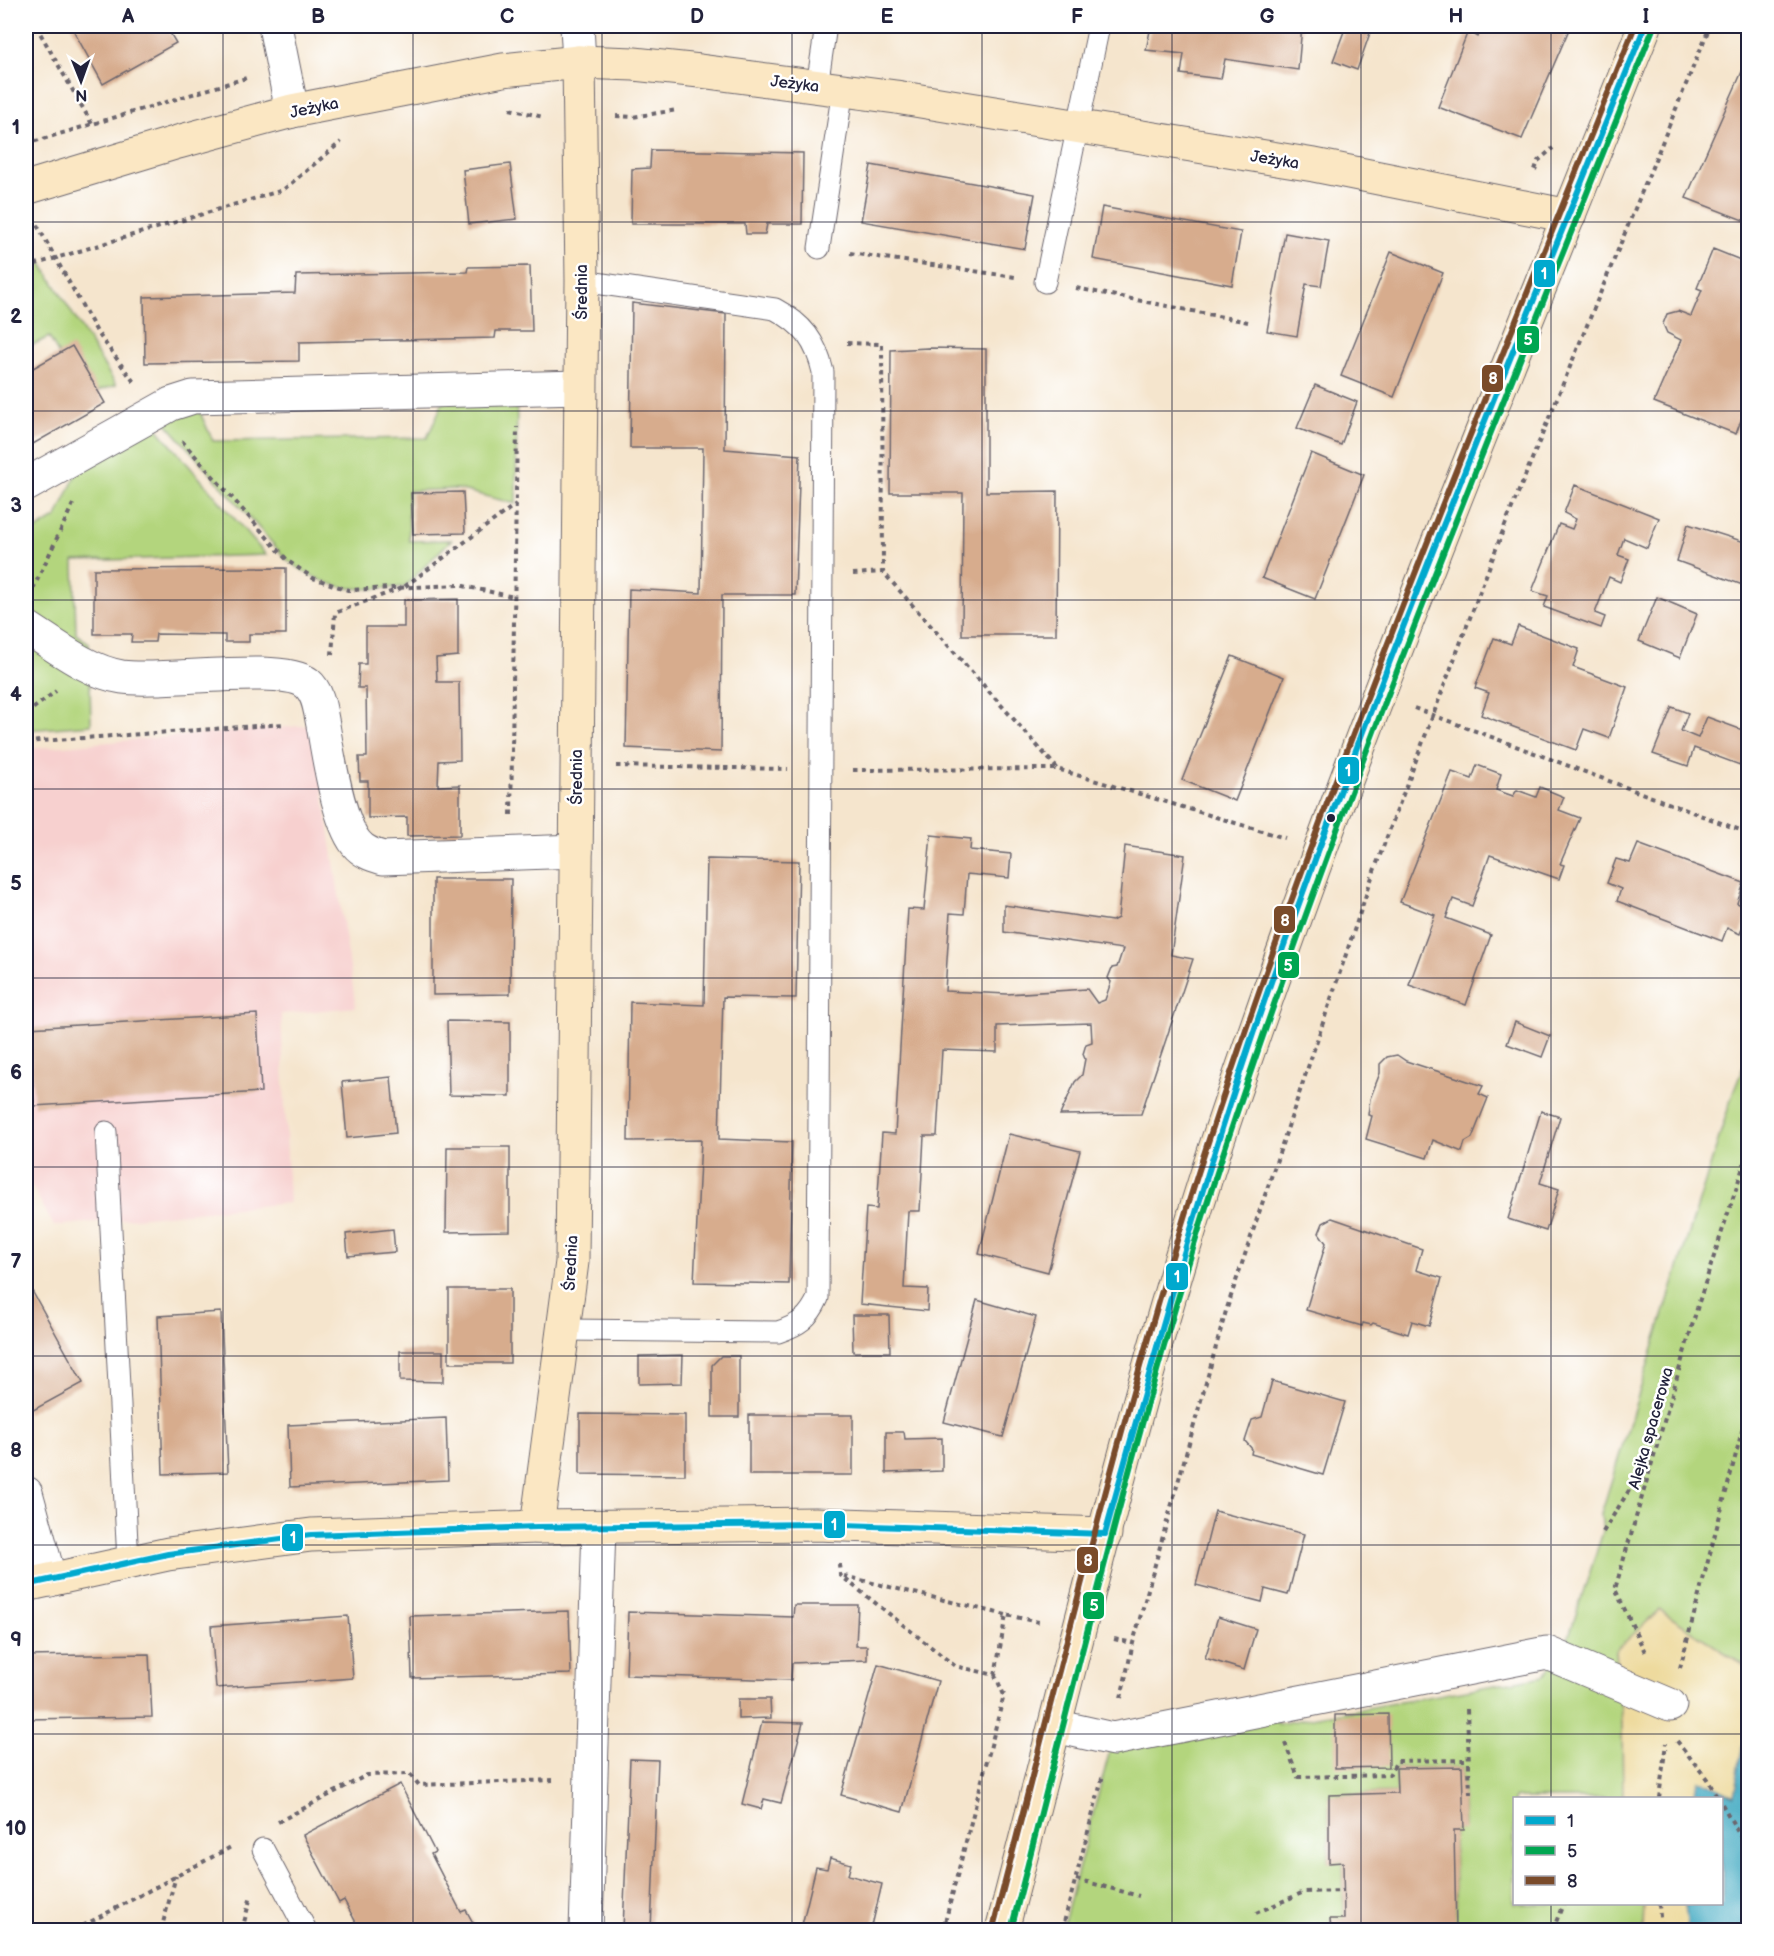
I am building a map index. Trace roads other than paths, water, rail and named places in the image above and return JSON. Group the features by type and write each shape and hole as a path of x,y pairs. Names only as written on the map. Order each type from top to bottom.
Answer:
{"street":[{"path":"274,26 292,111"},
{"name":"Średnia","path":"537,1527 565,1330 572,1262 582,281 577,26"},
{"path":"1002,1930 1105,1534 1163,1322 1216,1146 1374,701 1645,26"},
{"name":"Jeżyka","path":"26,188 178,142 292,111 503,70 579,62 634,64 830,88 1076,126 1314,165 1569,216"},
{"path":"26,485 171,404 193,397 580,387"},
{"path":"28,611 90,665 121,677 280,675 307,682 317,696 329,760 348,830 356,843 367,853 383,858 576,851"},
{"path":"26,1493 38,1582 168,1554 311,1535 537,1527 836,1524 1105,1534"},
{"path":"586,1930 593,1779 599,1527"},
{"path":"1055,1726 1113,1739 1547,1653 1668,1717"}],"lane":[{"path":"819,248 830,88 826,26"},
{"path":"1045,282 1076,126 1099,26"},
{"path":"565,1330 778,1332 798,1326 812,1312 818,1298 823,372 808,332 793,319 776,309 582,281"},
{"path":"106,1132 128,1562"},
{"path":"263,1849 306,1930"}],"water":[{"path":"1748,1715 1748,1930 1688,1930 1685,1905 1723,1905 1723,1797 1692,1797 1699,1780 1734,1796"}]}
